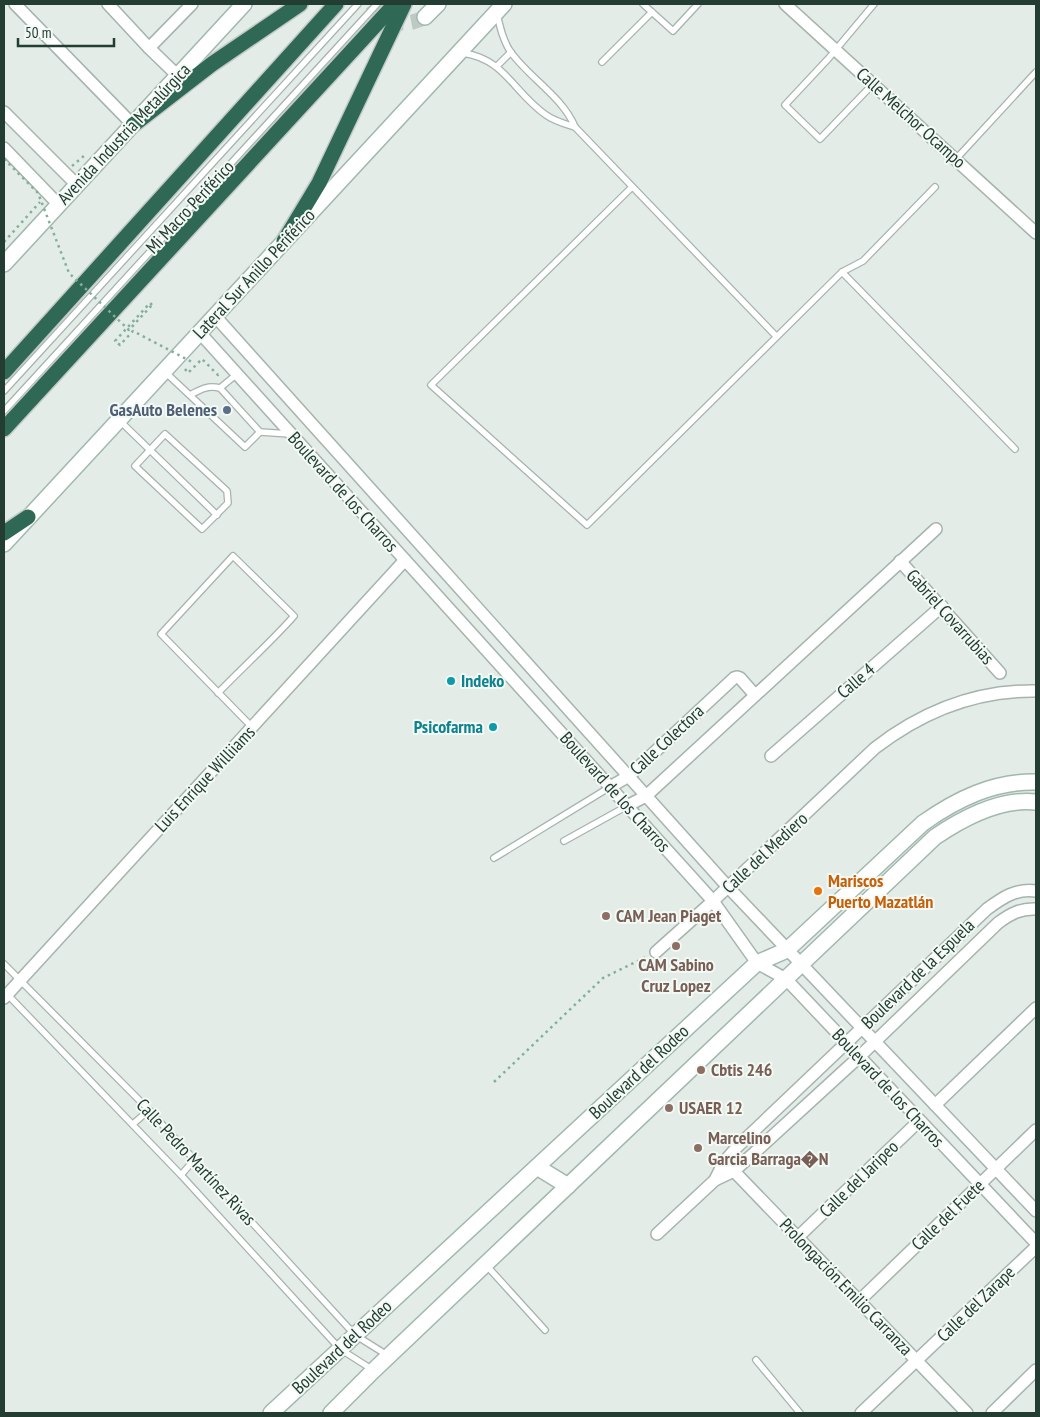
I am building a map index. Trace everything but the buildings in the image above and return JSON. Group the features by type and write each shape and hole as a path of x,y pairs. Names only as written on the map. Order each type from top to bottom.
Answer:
{"highway":[{"path":"133,125 212,64 300,4"},
{"path":"4,372 336,4"},
{"path":"4,429 395,4"},
{"path":"284,242 323,175 404,4"},
{"path":"4,534 28,518"}],"street":[{"path":"15,4 133,125"},
{"path":"108,4 178,76"},
{"path":"175,4 184,12"},
{"path":"149,48 192,4"},
{"name":"Avenida Industria Metalúrgica","path":"4,264 244,4"},
{"path":"425,17 438,4"},
{"name":"Calle Melchor Ocampo","path":"785,4 1036,233"},
{"name":"Lateral Sur Anillo Periférico","path":"4,544 500,8"},
{"path":"4,112 77,185"},
{"path":"4,148 59,205"},
{"name":"Boulevard de los Charros","path":"215,316 728,887 1036,1211"},
{"name":"Boulevard de los Charros","path":"200,332 713,901 757,963 786,979 1036,1243"},
{"name":"Calle Colectora","path":"627,806 646,796 936,529"},
{"name":"Luis Enrique Williiams","path":"5,994 20,980 405,560"},
{"name":"Gabriel Covarrubias","path":"900,562 1000,672"},
{"name":"Calle 4","path":"771,756 942,606"},
{"name":"Calle Colectora","path":"610,787 629,776 734,678 740,678 755,695"},
{"name":"Calle del Mediero","path":"656,952 713,901 875,748 898,730 952,704 1008,692 1036,691"},
{"name":"Boulevard del Rodeo","path":"271,1413 757,963 787,950 923,823 960,799 992,788 1016,783 1036,782"},
{"name":"Boulevard del Rodeo","path":"331,1413 935,837 965,819 990,809 1012,804 1036,802"},
{"name":"Boulevard de la Espuela","path":"715,1180 724,1162 737,1147 986,909 1003,897 1017,891 1036,891"},
{"name":"Boulevard de la Espuela","path":"715,1180 734,1170 874,1042 998,923 1026,908 1036,909"},
{"path":"935,1105 1036,1008"},
{"name":"Calle del Jaripeo","path":"798,1237 919,1121"},
{"name":"Calle del Fuete","path":"859,1301 1036,1130"},
{"name":"Prolongación Emilio Carranza","path":"724,1162 734,1170 967,1413"},
{"path":"537,1167 568,1186"},
{"path":"657,1234 715,1180"},
{"name":"Calle del Zarape","path":"861,1413 1036,1247"},
{"path":"992,1413 1036,1370"}],"lane":[{"name":"Mi Macro Periférico","path":"4,391 358,4"},
{"name":"Mi Macro Periférico","path":"4,410 377,4"},
{"path":"643,4 673,31 698,4"},
{"path":"873,84 820,139 785,105 836,50 874,4"},
{"path":"500,8 501,31 511,52 569,114 575,127 776,336"},
{"path":"602,62 652,12"},
{"path":"458,52 478,56 497,66 547,116 575,127"},
{"path":"497,66 511,52"},
{"path":"956,159 1036,72"},
{"path":"632,186 431,385 587,525 776,336 842,272 863,261 935,187"},
{"path":"842,272 1015,449"},
{"path":"164,371 245,447 260,432"},
{"path":"220,388 237,374"},
{"path":"190,395 202,388 212,386 220,388 260,432 292,434"},
{"path":"119,420 217,515"},
{"path":"165,434 227,491 228,503 217,515 202,529 135,466 165,434"},
{"path":"218,694 245,665 272,641 294,616 233,556 161,634 218,694 252,727"},
{"name":"Calle Colectora","path":"494,858 610,787"},
{"path":"564,841 627,806"},
{"name":"Calle Pedro Martínez Rivas","path":"4,964 149,1110 355,1335 389,1356"},
{"name":"Calle Pedro Martínez Rivas","path":"5,994 181,1175 340,1350 373,1371"},
{"path":"133,1124 149,1110"},
{"path":"181,1175 194,1160"},
{"path":"485,1265 545,1330"},
{"path":"756,1360 800,1413"}],"path":[{"path":"4,159 38,193 69,273 75,279 122,324 129,330 152,305 150,303 127,328 121,334 115,340 120,345 133,332 192,362 197,356"},
{"path":"175,360 188,373 202,359 218,375 222,370"},
{"path":"494,1082 603,978 656,952"}],"tunnel":[{"path":"372,4 383,15 396,22 410,23 425,17"}],"place":[{"name":"GasAuto Belenes","path":"227,410"},
{"name":"Indeko","path":"451,681"},
{"name":"Psicofarma","path":"493,727"},
{"name":"Mariscos Puerto Mazatlán","path":"818,891"},
{"name":"CAM Jean Piaget","path":"606,916"},
{"name":"CAM Sabino Cruz Lopez","path":"676,946"},
{"name":"Cbtis 246","path":"701,1070"},
{"name":"USAER 12","path":"669,1108"},
{"name":"Marcelino Garcia Barraga�N","path":"698,1148"}]}
